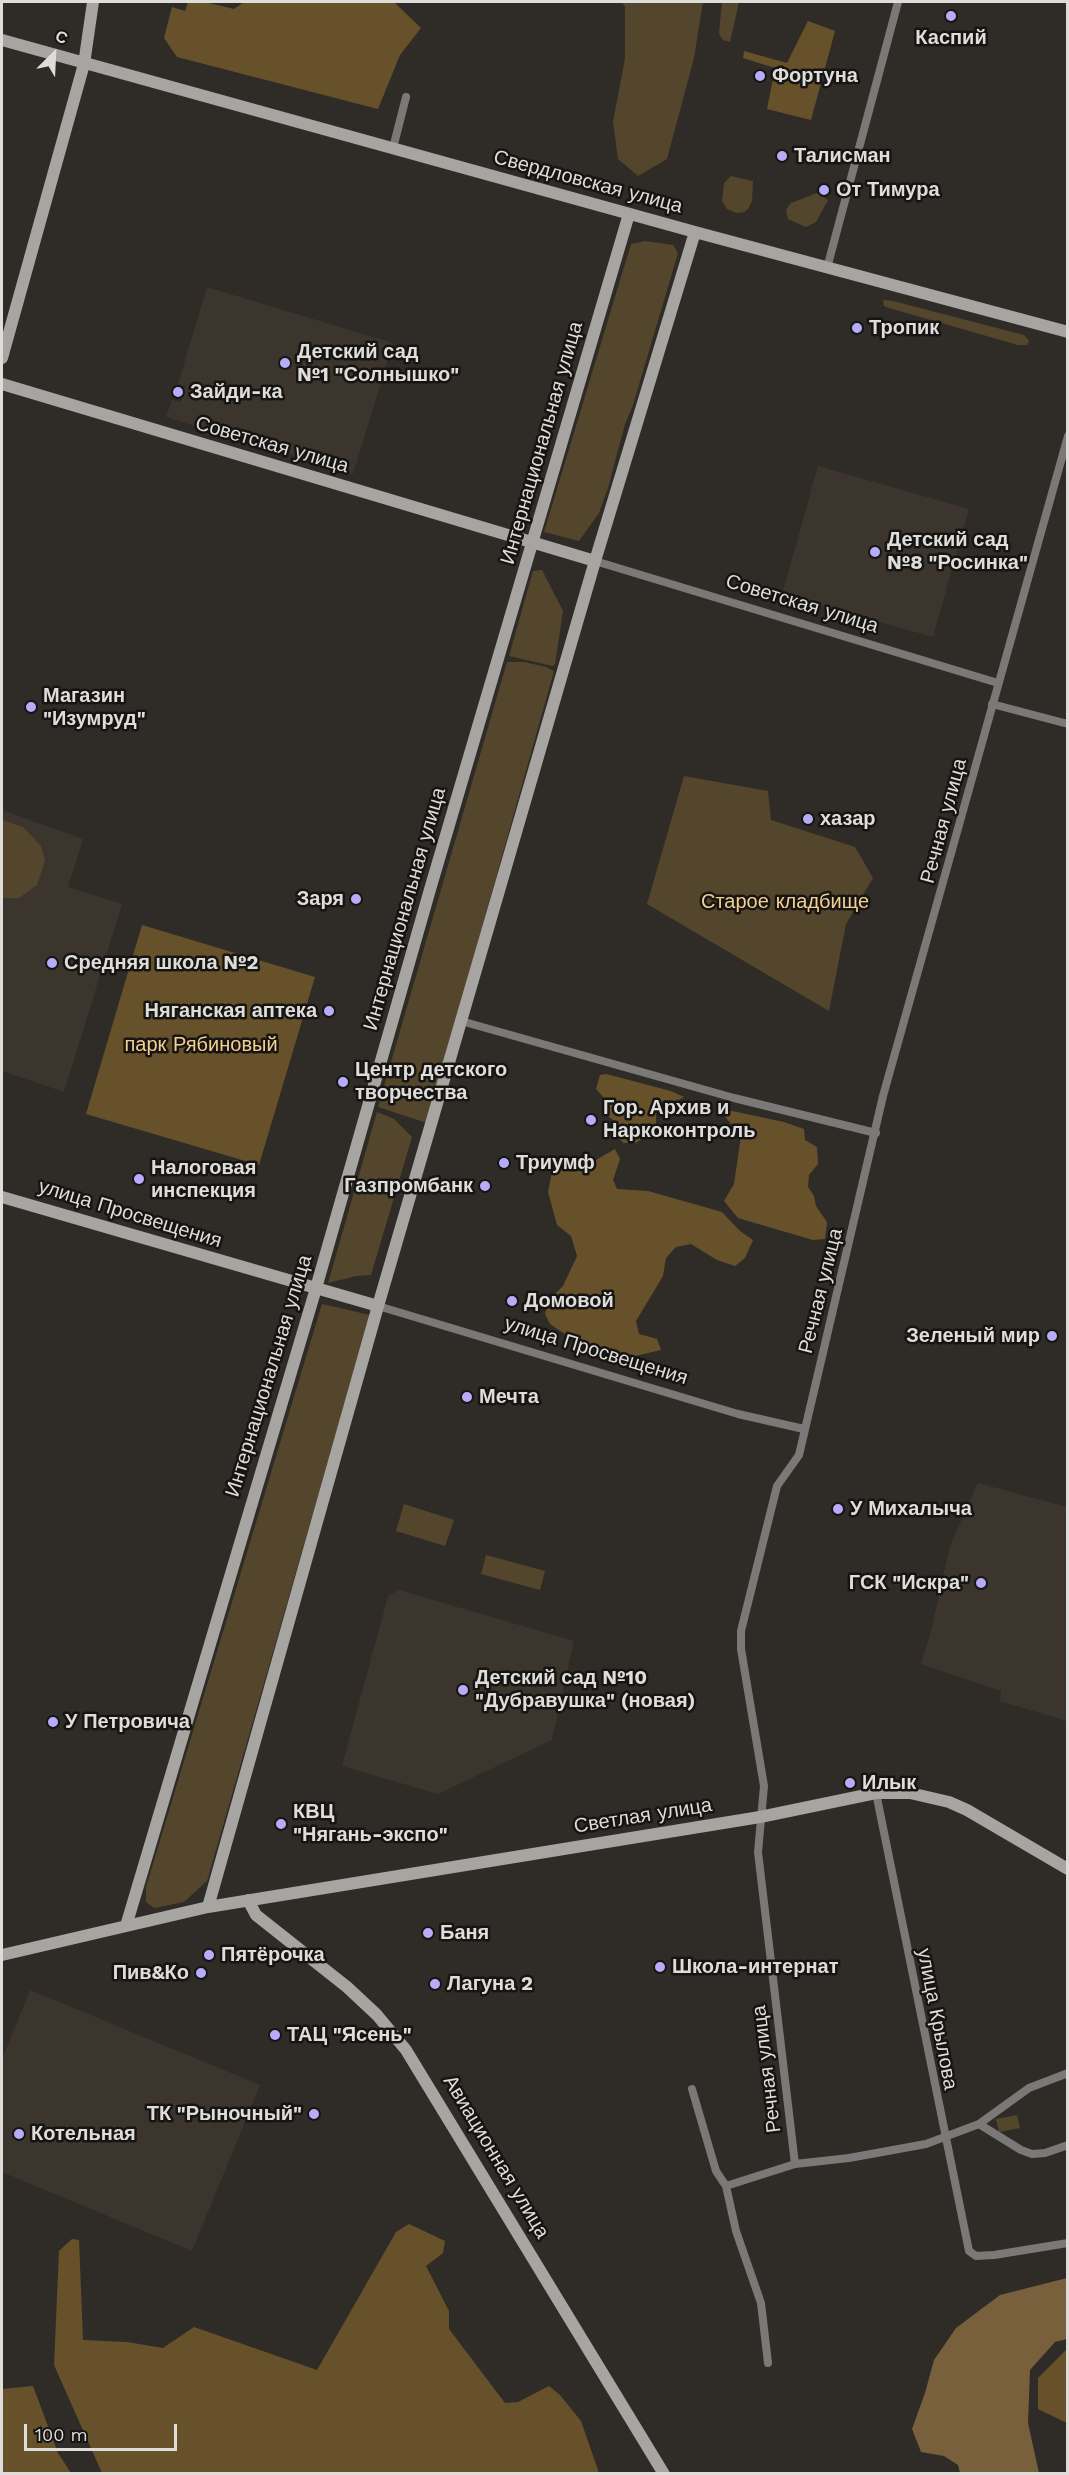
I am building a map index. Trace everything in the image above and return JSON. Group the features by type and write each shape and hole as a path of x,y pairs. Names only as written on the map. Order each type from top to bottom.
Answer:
{"main road":[{"path":"2,358 84,64 93,2"},
{"name":"Свердловская улица","path":"2,40 629,214 1068,332"},
{"name":"Интернациональная улица","path":"126,1926 629,214"},
{"path":"208,1907 378,1306 595,561 695,232"},
{"name":"Советская улица","path":"2,384 595,561"},
{"name":"улица Просвещения","path":"2,1197 378,1306"},
{"name":"Светлая улица","path":"2,1955 208,1907 760,1817 876,1793 910,1793 950,1802 1068,1869"},
{"name":"Авиационная улица","path":"248,1900 256,1915 347,1987 383,2022 406,2050 664,2474"}],"street":[{"path":"827,267 898,2"},
{"path":"393,148 406,97"},
{"name":"Речная улица","path":"795,2164 758,1852 764,1786 741,1649 741,1631 777,1486 799,1455 888,1075 1068,436"},
{"name":"Советская улица","path":"595,561 998,683"},
{"path":"993,704 1068,724"},
{"path":"461,1021 734,1098 876,1133"},
{"name":"улица Просвещения","path":"378,1306 727,1410 804,1429"},
{"name":"улица Крылова","path":"876,1793 944,2138 969,2251 976,2256 994,2255 1068,2243"},
{"path":"726,2186 795,2164 926,2144 979,2124 1029,2088 1068,2073"},
{"path":"692,2089 716,2171 726,2186 736,2231 761,2303 768,2364"},
{"path":"979,2124 1021,2150 1032,2154 1045,2153 1068,2145"}],"shaded area":[{"name":"Детский сад №1 \"Солнышко\"","path":"207,287 393,343 353,474 166,417 172,400 181,402 185,386 178,384"},
{"name":"Детский сад №8 \"Росинка\"","path":"818,466 969,509 933,637 782,595"},
{"name":"Средняя школа №2","path":"2,810 83,839 68,887 122,904 64,1092 2,1071"},
{"path":"978,1483 1067,1507 1067,1721 1000,1701 1001,1691 921,1664 931,1631 950,1546"},
{"name":"Детский сад №10 \"Дубравушка\" (новая)","path":"399,1590 574,1641 552,1740 438,1794 342,1766 388,1596"},
{"path":"30,1990 260,2085 192,2251 2,2172 2,2059"},
{"path":"1067,2278 1067,2339 1055,2342 1030,2370 1028,2423 1039,2473 960,2473 958,2465 944,2456 921,2452 912,2429 934,2360 956,2328 1000,2295"}],"green space":[{"path":"188,2 205,2 234,9 244,2 394,2 421,28 400,55 378,109 177,57 164,38 172,7 185,11"},
{"path":"622,2 703,2 694,58 667,159 638,176 618,159 613,122 625,58 625,7"},
{"path":"722,2 739,2 730,42 723,40 719,34"},
{"path":"808,21 835,31 811,120 767,109 775,68 743,58 744,51 787,63"},
{"path":"731,176 753,181 752,201 744,212 737,213 727,209 722,201 724,183"},
{"path":"817,193 828,200 816,222 806,227 788,219 786,210 791,203"},
{"path":"645,241 673,245 678,253 633,405 625,424 608,488 599,513 579,541 544,532 631,244"},
{"path":"883,300 1024,335 1029,341 1027,345 1018,345 889,308 884,306"},
{"path":"542,570 563,611 553,666 509,656 533,571"},
{"path":"507,662 524,662 554,671 427,1123 378,1107"},
{"name":"Старое кладбище","path":"684,776 768,791 771,820 855,847 873,878 846,924 829,1011 647,904"},
{"path":"2,820 23,827 41,846 45,861 37,885 19,898 2,898"},
{"name":"парк Рябиновый","path":"142,925 315,977 259,1165 86,1114"},
{"path":"606,1074 671,1091 684,1097 677,1101 665,1100 656,1106 656,1125 636,1143 624,1143 616,1137 618,1129 613,1120 605,1114 604,1098 596,1089 600,1075"},
{"path":"718,1108 784,1122 804,1129 805,1140 817,1147 818,1164 809,1175 808,1187 814,1196 816,1206 827,1222 825,1239 813,1240 738,1218 724,1201 734,1184 741,1136"},
{"path":"377,1112 394,1119 412,1137 371,1275 328,1283"},
{"path":"615,1149 620,1159 613,1180 617,1189 648,1191 722,1212 740,1231 753,1240 745,1258 735,1266 717,1260 691,1244 676,1247 666,1258 663,1276 636,1321 639,1334 657,1339 661,1350 635,1356 586,1343 565,1334 550,1324 545,1314 549,1300 563,1286 577,1256 571,1236 557,1225 548,1192 555,1156 573,1172 588,1159 596,1160"},
{"path":"322,1304 370,1315 207,1881 184,1902 154,1908 146,1902 146,1887"},
{"path":"404,1504 454,1520 445,1546 396,1531"},
{"path":"486,1555 545,1571 540,1590 481,1574"},
{"path":"1017,2115 1020,2128 999,2132 996,2119"},
{"path":"409,2224 445,2241 443,2253 426,2266 449,2311 449,2329 505,2403 518,2402 549,2386 560,2395 581,2421 599,2473 102,2473 54,2365 59,2251 72,2239 79,2240 83,2340 127,2342 163,2348 194,2327 317,2370 396,2232"},
{"path":"1067,2349 1067,2423 1038,2409 1038,2378"},
{"path":"33,2386 58,2453 71,2473 2,2473 2,2389"}],"place":[{"name":"Каспий","path":"951,16"},
{"name":"Фортуна","path":"760,76"},
{"name":"Талисман","path":"782,156"},
{"name":"От Тимура","path":"824,190"},
{"name":"Тропик","path":"857,328"},
{"name":"Детский сад №1 \"Солнышко\"","path":"285,363"},
{"name":"Зайди-ка","path":"178,392"},
{"name":"Детский сад №8 \"Росинка\"","path":"875,552"},
{"name":"Магазин \"Изумруд\"","path":"31,707"},
{"name":"хазар","path":"808,819"},
{"name":"Заря","path":"356,899"},
{"name":"Средняя школа №2","path":"52,963"},
{"name":"Няганская аптека","path":"329,1011"},
{"name":"Центр детского творчества","path":"343,1082"},
{"name":"Гор. Архив и Наркоконтроль","path":"591,1120"},
{"name":"Триумф","path":"504,1163"},
{"name":"Налоговая инспекция","path":"139,1179"},
{"name":"Газпромбанк","path":"485,1186"},
{"name":"Домовой","path":"512,1301"},
{"name":"Зеленый мир","path":"1052,1336"},
{"name":"Мечта","path":"467,1397"},
{"name":"У Михалыча","path":"838,1509"},
{"name":"ГСК \"Искра\"","path":"981,1583"},
{"name":"Детский сад №10 \"Дубравушка\" (новая)","path":"463,1690"},
{"name":"У Петровича","path":"53,1722"},
{"name":"Илык","path":"850,1783"},
{"name":"КВЦ \"Нягань-экспо\"","path":"281,1824"},
{"name":"Баня","path":"428,1933"},
{"name":"Пятёрочка","path":"209,1955"},
{"name":"Школа-интернат","path":"660,1967"},
{"name":"Пив&Ко","path":"201,1973"},
{"name":"Лагуна 2","path":"435,1984"},
{"name":"ТАЦ \"Ясень\"","path":"275,2035"},
{"name":"ТК \"Рыночный\"","path":"314,2114"},
{"name":"Котельная","path":"19,2134"}]}
